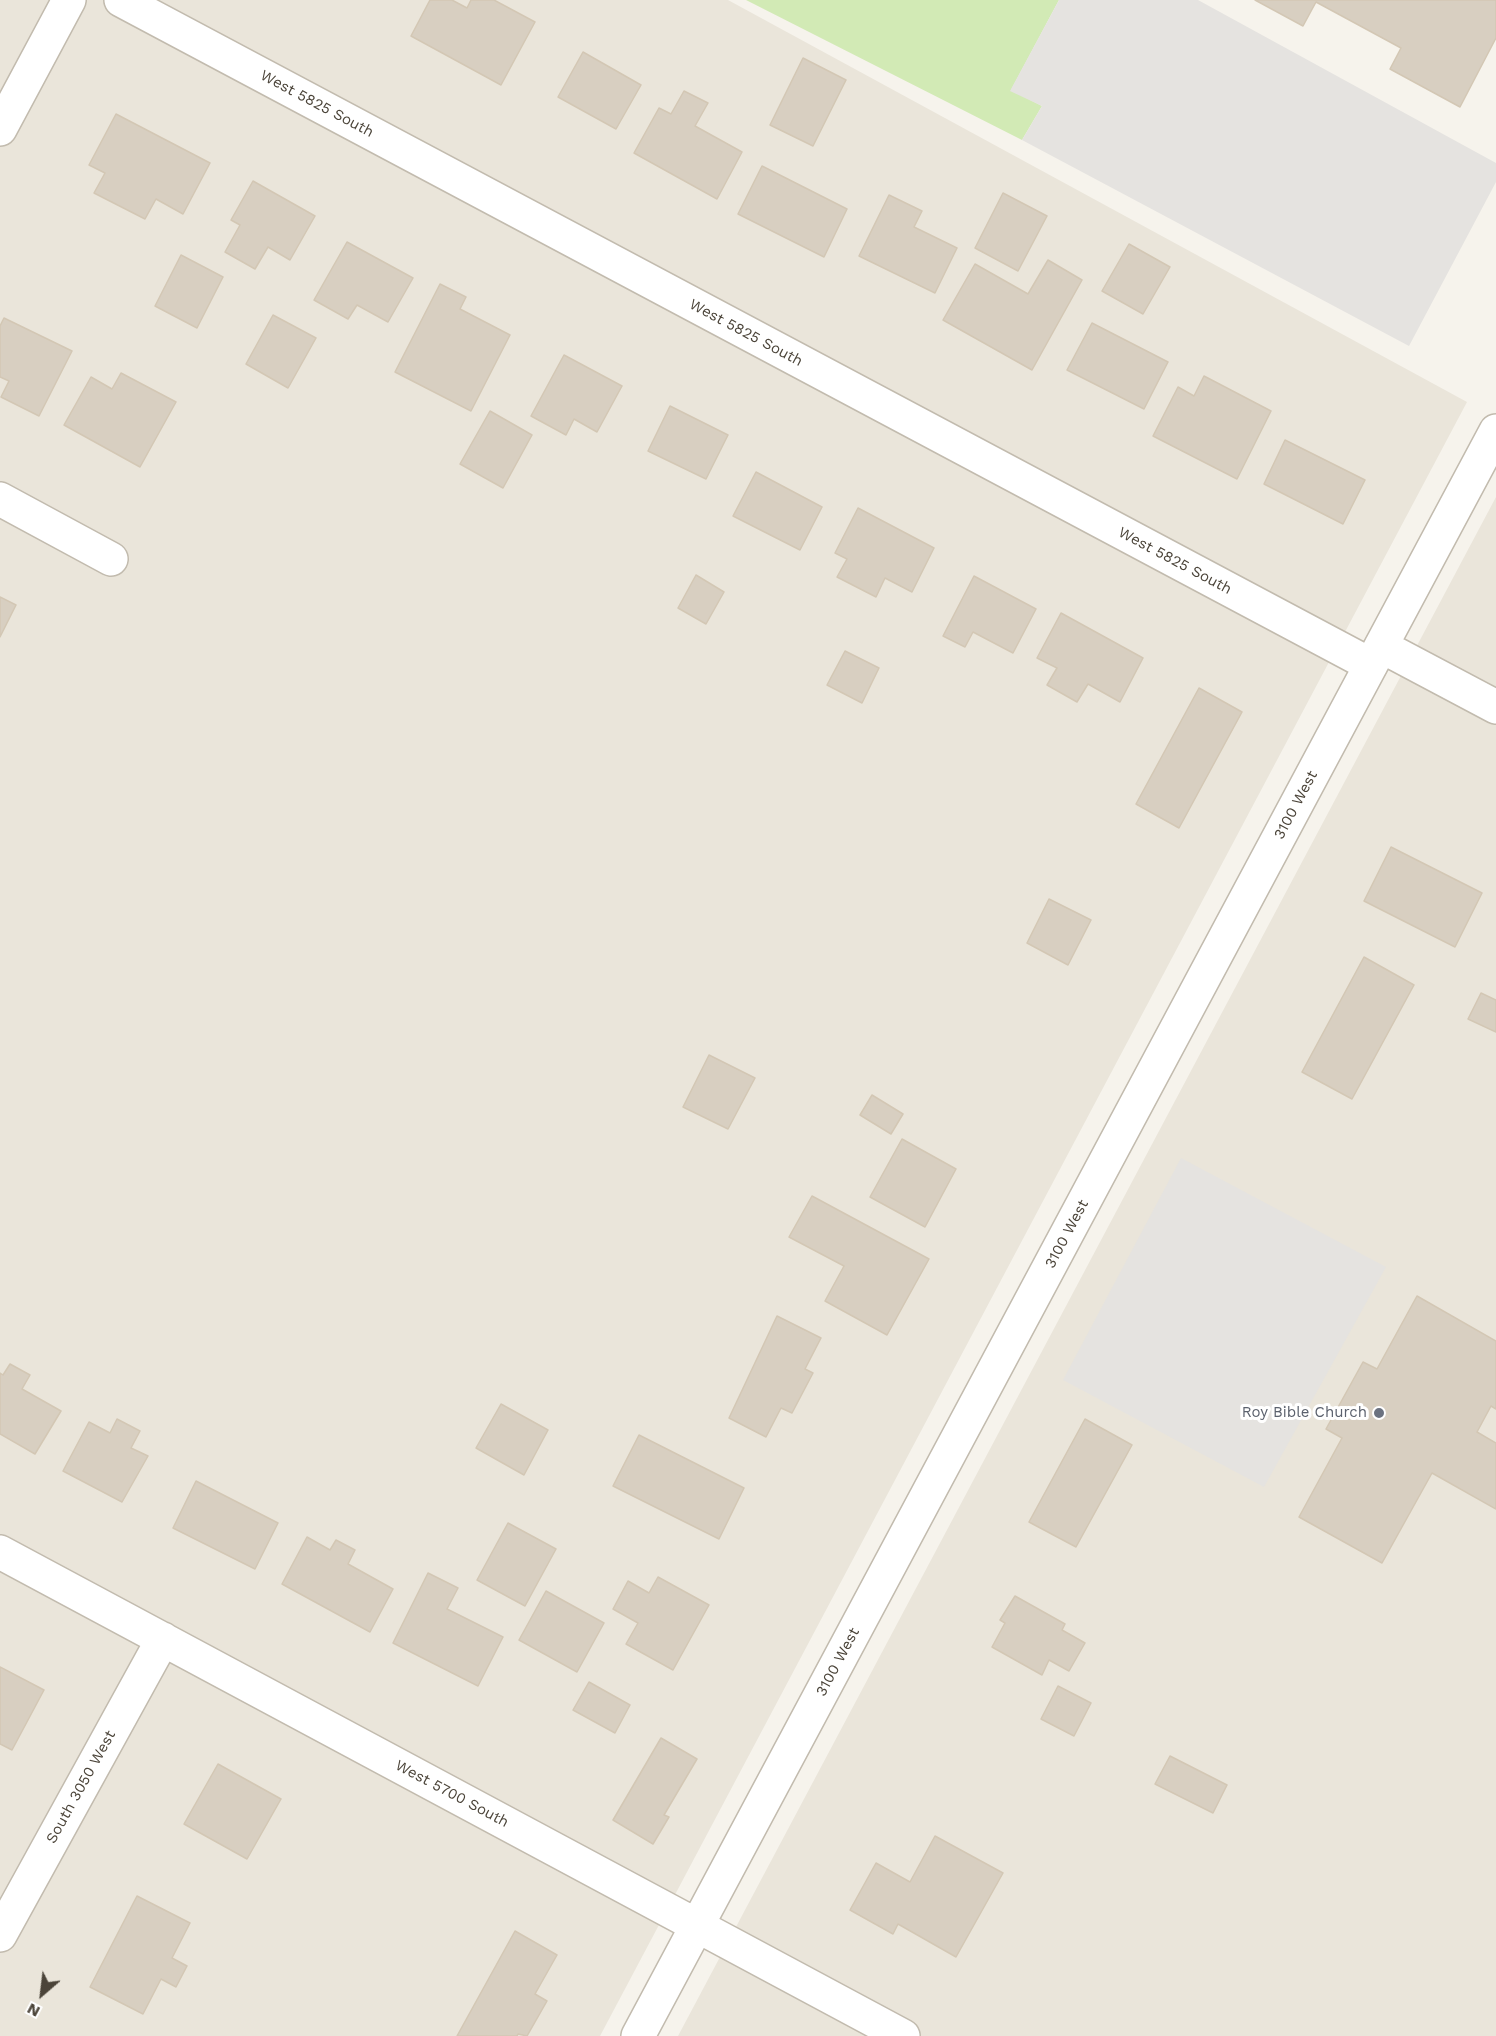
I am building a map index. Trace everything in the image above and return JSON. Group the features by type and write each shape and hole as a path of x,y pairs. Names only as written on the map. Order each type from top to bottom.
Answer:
{"street":[{"path":"0,129 69,0"},
{"name":"West 5825 South","path":"122,0 1376,656 1496,707"},
{"name":"3100 West","path":"638,2036 1496,431"},
{"path":"0,499 111,559"},
{"name":"West 5700 South","path":"0,1552 903,2036"},
{"name":"South 3050 West","path":"0,1935 163,1639"}],"shaded area":[{"path":"0,0 728,0 1467,402 600,2036 0,2036"},
{"path":"1059,0 1198,0 1496,163 1496,182 1409,346 1022,140 1042,106 1010,91"},
{"path":"1496,497 1496,2036 678,2036"},
{"path":"1181,1158 1386,1267 1264,1487 1063,1380"}],"green space":[{"path":"746,0 1059,0 1011,90 1042,106 1022,140"}],"building":[{"path":"430,0 452,0 467,8 471,0 494,0 535,22 501,85 411,36"},
{"path":"1255,0 1496,0 1496,38 1460,107 1390,69 1401,48 1316,2 1303,26"},
{"path":"583,52 641,85 616,129 558,97"},
{"path":"803,58 846,80 813,146 770,125"},
{"path":"684,91 708,103 695,126 742,152 717,199 634,153 659,108 671,114"},
{"path":"116,114 210,163 183,214 156,199 145,219 94,193 105,173 89,165"},
{"path":"762,166 847,209 824,257 738,214"},
{"path":"253,181 315,216 290,260 268,247 255,269 225,252 240,225 231,220"},
{"path":"1003,193 1047,216 1018,271 975,248"},
{"path":"889,195 922,211 914,227 957,248 935,293 859,256"},
{"path":"347,242 413,278 388,322 357,305 348,319 314,300"},
{"path":"1129,244 1170,267 1143,314 1102,291"},
{"path":"181,255 223,277 197,328 155,306"},
{"path":"1048,260 1082,280 1032,370 943,320 975,264 1028,294"},
{"path":"440,284 466,297 460,309 510,335 471,411 395,372"},
{"path":"273,315 316,338 288,388 246,364"},
{"path":"4,318 72,351 39,416 1,397 9,381 0,377 0,326"},
{"path":"1092,323 1168,362 1144,409 1067,370"},
{"path":"564,355 622,386 597,432 574,419 566,435 531,416"},
{"path":"121,373 176,402 140,467 64,425 91,377 112,389"},
{"path":"1204,376 1271,411 1237,479 1153,436 1178,387 1194,396"},
{"path":"670,406 728,435 706,479 648,451"},
{"path":"490,411 532,435 503,488 460,464"},
{"path":"1285,440 1365,480 1343,524 1264,484"},
{"path":"756,472 822,507 800,550 733,516"},
{"path":"858,508 934,548 912,592 885,578 876,597 837,577 847,559 835,553"},
{"path":"696,575 724,592 706,624 678,608"},
{"path":"974,576 1036,609 1013,653 973,632 965,647 943,636"},
{"path":"0,597 16,605 0,637"},
{"path":"1061,613 1143,658 1120,702 1088,684 1077,702 1047,685 1057,668 1037,658"},
{"path":"845,651 879,668 862,703 827,685"},
{"path":"1199,688 1242,712 1179,828 1136,804"},
{"path":"1391,847 1482,893 1455,947 1364,901"},
{"path":"1049,899 1091,920 1068,965 1027,943"},
{"path":"1364,957 1414,985 1352,1099 1302,1072"},
{"path":"1481,993 1496,1000 1496,1032 1468,1019"},
{"path":"709,1055 755,1078 728,1129 683,1107"},
{"path":"872,1095 903,1114 891,1134 860,1115"},
{"path":"902,1139 956,1169 925,1227 870,1197"},
{"path":"812,1196 929,1259 887,1335 825,1301 844,1266 789,1237"},
{"path":"1417,1296 1496,1341 1496,1409 1491,1406 1477,1432 1496,1443 1496,1509 1432,1473 1382,1563 1299,1517 1342,1438 1326,1429 1363,1362 1377,1369"},
{"path":"777,1316 821,1338 805,1369 813,1373 792,1413 781,1408 766,1437 729,1418"},
{"path":"10,1364 30,1375 22,1389 61,1411 35,1454 0,1434 0,1373 3,1375"},
{"path":"501,1404 548,1430 524,1475 476,1448"},
{"path":"117,1419 140,1431 131,1448 148,1456 122,1502 63,1471 89,1422 110,1433"},
{"path":"1085,1419 1132,1445 1076,1547 1029,1522"},
{"path":"639,1435 744,1488 719,1539 613,1486"},
{"path":"196,1481 278,1523 255,1569 173,1528"},
{"path":"508,1523 556,1549 525,1606 477,1580"},
{"path":"307,1537 330,1550 336,1540 355,1550 348,1564 393,1589 370,1632 282,1584"},
{"path":"428,1573 458,1588 447,1609 503,1637 478,1686 393,1643"},
{"path":"658,1577 709,1605 673,1670 626,1644 638,1623 613,1609 628,1581 649,1593"},
{"path":"546,1591 604,1623 577,1672 519,1640"},
{"path":"1015,1596 1065,1624 1062,1630 1085,1643 1069,1671 1049,1660 1042,1675 992,1647 1005,1623 1000,1620"},
{"path":"0,1667 44,1690 12,1750 0,1744"},
{"path":"589,1682 630,1705 615,1733 573,1710"},
{"path":"1058,1686 1091,1703 1074,1736 1041,1719"},
{"path":"661,1738 697,1759 664,1815 669,1817 653,1844 613,1820"},
{"path":"1170,1756 1227,1785 1213,1813 1155,1784"},
{"path":"218,1764 281,1799 247,1859 184,1824"},
{"path":"935,1836 1003,1873 956,1957 898,1924 893,1934 850,1910 876,1863 910,1882"},
{"path":"137,1896 190,1923 172,1958 187,1966 176,1987 161,1979 143,2014 90,1987"},
{"path":"515,1931 557,1955 535,1994 547,2001 527,2036 518,2034 517,2036 457,2036"}],"place":[{"name":"Roy Bible Church","path":"1379,1413"}]}
